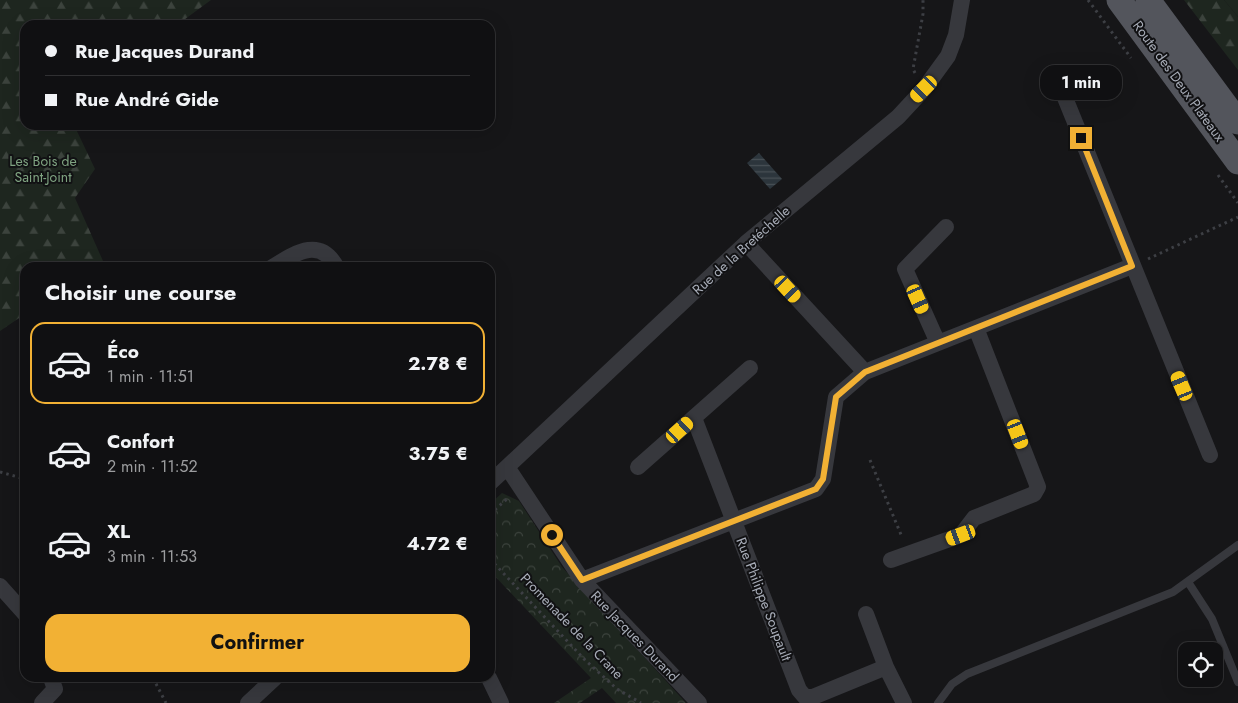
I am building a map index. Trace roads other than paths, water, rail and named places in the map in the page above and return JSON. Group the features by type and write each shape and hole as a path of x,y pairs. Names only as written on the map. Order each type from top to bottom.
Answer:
{"main road":[{"name":"Route des Deux Plateaux","path":"1119,0 1238,162"},
{"name":"Route des Deux Plateaux","path":"1148,0 1238,122"}],"street":[{"name":"Rue de la Bretéchelle","path":"495,478 746,244 898,116 924,89 948,56 961,16 962,0"},
{"path":"1059,82 1210,455"},
{"path":"938,343 904,269 946,227"},
{"path":"746,244 865,372"},
{"path":"281,262 301,250 321,250 334,262"},
{"path":"582,580 816,489 823,479 836,397 865,372 1132,266"},
{"path":"891,560 961,535 974,518 1034,494 1038,487 976,328"},
{"path":"638,468 750,368"},
{"name":"Rue Philippe Soupault","path":"694,418 800,690 805,697 813,697 886,667"},
{"name":"Rue Jacques Durand","path":"507,467 582,580 699,703"},
{"path":"0,586 20,608"},
{"path":"866,614 886,667 904,703"},
{"path":"43,702 55,689 52,682"},
{"path":"248,703 271,682"},
{"path":"491,682 501,703"}],"lane":[{"path":"938,703 952,684 967,674 1150,603 1188,582 1238,545"},
{"path":"1188,582 1212,619 1238,682"}],"park label":[{"name":"Les Bois de Saint-Joint","path":"43,170"}]}
